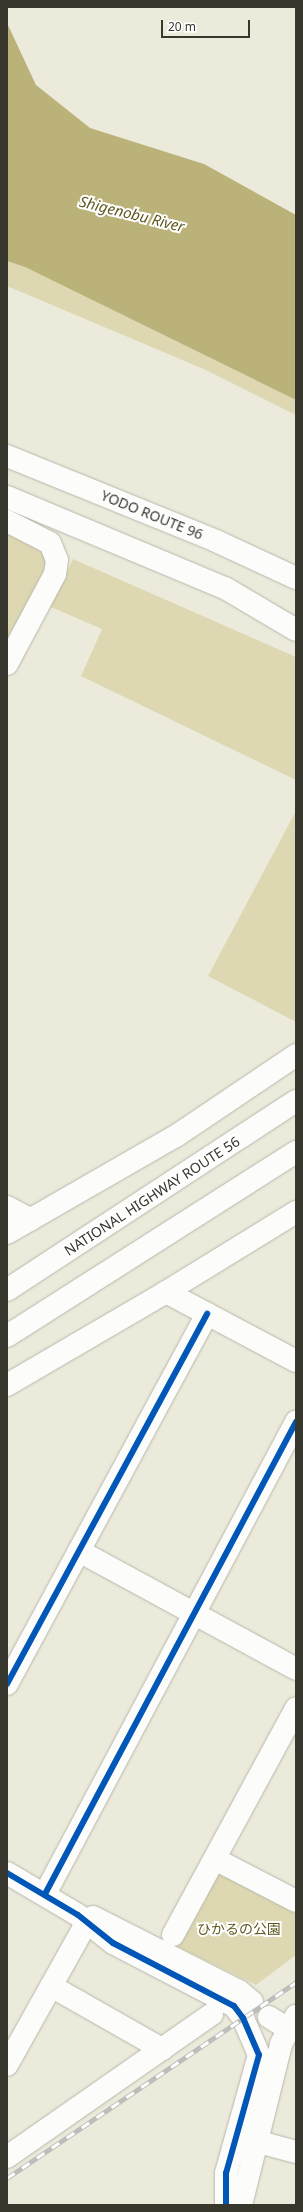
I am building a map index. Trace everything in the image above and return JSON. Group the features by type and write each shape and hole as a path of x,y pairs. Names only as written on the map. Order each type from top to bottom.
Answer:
{"main road":[{"name":"YODO ROUTE 96","path":"7,456 216,541 296,578"},
{"path":"7,497 225,588 296,630"},
{"path":"7,522 50,543 57,560 55,574 7,664"},
{"path":"7,1233 176,1136 296,1055"},
{"name":"NATIONAL HIGHWAY ROUTE 56","path":"7,1290 296,1101"},
{"path":"7,1336 296,1152"},
{"path":"7,1207 31,1220"},
{"path":"7,1385 166,1292 296,1212"},
{"path":"166,1292 296,1361"},
{"path":"7,1684 207,1314"},
{"path":"45,1894 194,1614 294,1433"},
{"path":"79,1551 296,1669"},
{"path":"173,1935 296,1708"},
{"path":"215,1859 296,1901"},
{"path":"7,1873 45,1894 83,1918 113,1943 234,2006 254,2039 259,2055 226,2173 226,2205"},
{"path":"7,2065 51,1986 83,1918"},
{"path":"83,1918 101,1919 239,1991 252,2002"},
{"path":"51,1986 162,2049"},
{"path":"7,2157 212,2014"},
{"path":"241,2205 255,2141 292,2023 269,2017"},
{"path":"255,2141 296,2152"}],"green space":[{"path":"7,261 25,267 296,400 296,415 206,370 7,286"},
{"path":"7,529 43,546 49,557 34,595 7,638"},
{"path":"73,559 296,657 296,780 81,676 102,629 51,607"},
{"path":"296,811 296,1022 208,976"},
{"name":"ひかるの公園","path":"220,1869 296,1912 296,1955 256,1985 178,1947"}],"water":[{"name":"Shigenobu River","path":"7,23 36,85 90,128 204,164 296,215 296,400 25,267 7,261"}],"railway":[{"path":"7,2178 296,1982"}],"cycle path":[{"path":"7,1684 207,1314"},
{"path":"45,1894 296,1422"},
{"path":"7,1873 78,1915 113,1943 234,2006 243,2018 259,2055 226,2173 226,2205"}]}
